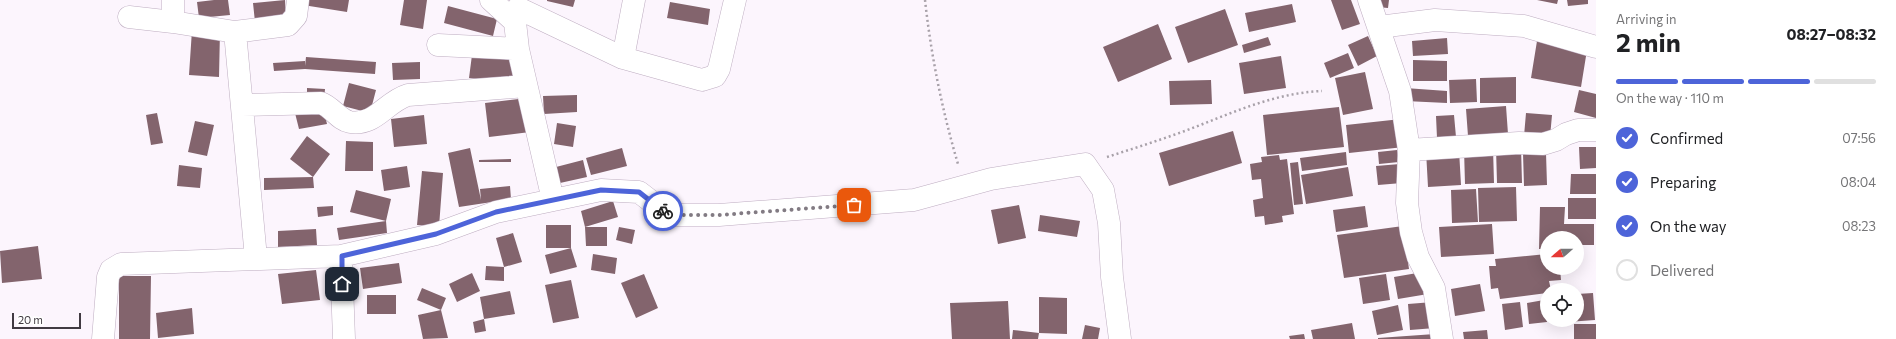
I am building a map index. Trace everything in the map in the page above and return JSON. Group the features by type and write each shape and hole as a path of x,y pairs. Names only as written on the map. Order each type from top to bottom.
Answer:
{"street":[{"path":"173,0 173,22"},
{"path":"129,17 236,32 288,25 296,16 298,0"},
{"path":"491,0 518,10 623,58 702,80 715,76 719,69 735,0"},
{"path":"623,58 634,0"},
{"path":"1369,0 1400,91 1409,150 1407,203 1411,232 1418,257 1434,288 1442,339"},
{"path":"518,10 518,49 553,200"},
{"path":"1379,27 1435,20 1524,26 1596,47"},
{"path":"236,32 256,258"},
{"path":"438,45 518,49"},
{"path":"242,106 321,103 328,105 344,120 350,122 370,120 397,98 408,95 526,86"},
{"path":"1409,150 1519,143 1543,144 1578,130 1596,130"},
{"path":"103,339 108,277 111,270 121,264 342,256 436,234 496,212 601,190 639,192 661,209 672,215 719,215 914,200 991,179 1085,164 1103,190 1110,223 1112,277 1120,339"},
{"path":"342,256 344,339"}],"path":[{"path":"925,0 930,41 948,132 965,187"},
{"path":"1085,164 1181,133 1274,98 1304,91 1322,91"}],"building":[{"path":"228,0 230,15 199,18 197,2"},
{"path":"285,0 286,19 255,22 253,3"},
{"path":"303,0 349,0 347,12 303,5"},
{"path":"404,0 427,0 423,29 400,25"},
{"path":"547,0 575,0 573,7"},
{"path":"1331,0 1351,0 1360,24 1342,30"},
{"path":"1377,0 1389,0 1388,8 1377,7"},
{"path":"1537,0 1558,0 1557,4"},
{"path":"1567,0 1588,0 1588,4 1568,6"},
{"path":"670,2 710,9 708,25 667,18"},
{"path":"1292,4 1296,22 1249,32 1245,13"},
{"path":"448,6 497,19 493,36 444,23"},
{"path":"1225,9 1238,45 1188,63 1175,27"},
{"path":"1158,24 1172,59 1118,82 1103,47"},
{"path":"192,30 220,31 219,77 189,75"},
{"path":"1368,36 1377,56 1358,66 1348,45"},
{"path":"1268,37 1271,45 1244,53 1242,45"},
{"path":"1447,38 1448,54 1413,56 1412,41"},
{"path":"1537,41 1587,50 1581,87 1531,78"},
{"path":"1348,53 1354,68 1330,78 1324,63"},
{"path":"472,55 519,61 517,84 469,78"},
{"path":"1281,56 1286,88 1244,94 1239,63"},
{"path":"306,57 376,62 375,74 305,69 274,71 273,63 305,61 305,66"},
{"path":"1413,60 1447,61 1447,81 1413,81"},
{"path":"420,62 420,79 393,80 392,63"},
{"path":"1365,72 1373,109 1343,115 1335,78"},
{"path":"1516,77 1516,103 1480,103 1480,78"},
{"path":"1476,79 1477,102 1450,103 1449,80"},
{"path":"1211,80 1212,104 1170,105 1169,81"},
{"path":"349,83 376,90 370,113 343,106"},
{"path":"307,88 325,89 324,100 307,99"},
{"path":"1405,88 1447,91 1447,103 1405,101"},
{"path":"1579,90 1596,94 1596,118 1574,112"},
{"path":"577,95 577,112 544,114 543,96"},
{"path":"527,98 530,132 489,137 485,103"},
{"path":"1506,106 1508,134 1468,136 1466,109"},
{"path":"323,107 327,124 299,129 295,113"},
{"path":"1339,107 1344,147 1267,155 1263,115"},
{"path":"157,113 163,143 151,145 146,115"},
{"path":"1526,113 1552,115 1550,137 1524,136"},
{"path":"424,115 427,144 394,147 391,119"},
{"path":"1454,115 1456,137 1437,138 1436,116"},
{"path":"1401,119 1404,147 1349,153 1346,125"},
{"path":"195,121 214,125 207,156 188,152"},
{"path":"557,123 576,126 573,147 554,144"},
{"path":"1233,131 1242,163 1169,186 1159,153"},
{"path":"307,136 330,154 313,177 290,159"},
{"path":"346,141 373,142 373,171 345,171"},
{"path":"1521,147 1522,183 1497,183 1496,148"},
{"path":"1579,147 1596,147 1596,168 1580,169"},
{"path":"470,148 481,200 480,189 510,186 511,199 459,207 448,153"},
{"path":"622,148 627,166 591,175 586,158"},
{"path":"1493,148 1494,183 1465,184 1464,149"},
{"path":"1397,150 1399,162 1379,164 1378,152"},
{"path":"1459,150 1461,185 1428,187 1426,151"},
{"path":"1346,152 1347,165 1302,171 1300,158"},
{"path":"1523,153 1546,153 1547,185 1524,186"},
{"path":"1279,155 1280,160 1287,159 1294,214 1282,216 1283,222 1265,225 1264,216 1255,217 1253,200 1263,198 1261,179 1252,180 1250,164 1262,162 1261,157"},
{"path":"511,159 511,162 479,162 479,160"},
{"path":"583,160 587,177 560,183 556,167"},
{"path":"1298,162 1303,204 1294,205 1290,163"},
{"path":"1400,164 1402,183 1378,185 1376,166"},
{"path":"179,165 202,168 200,188 177,186"},
{"path":"407,166 410,187 384,191 381,170"},
{"path":"1348,167 1353,196 1306,204 1301,175"},
{"path":"422,171 443,173 439,227 417,225"},
{"path":"1571,174 1596,174 1596,194 1570,194"},
{"path":"313,177 314,188 264,190 264,178"},
{"path":"1516,187 1517,221 1479,222 1478,188"},
{"path":"1476,189 1478,222 1452,223 1451,190"},
{"path":"356,190 391,199 386,221 350,212"},
{"path":"1568,198 1596,198 1596,219 1568,219"},
{"path":"613,201 618,217 585,227 581,211"},
{"path":"1019,205 1026,238 998,244 991,210"},
{"path":"333,206 333,215 318,217 317,207"},
{"path":"1365,206 1368,227 1336,232 1333,210"},
{"path":"1540,207 1565,207 1564,224 1594,224 1594,245 1584,245 1584,231 1540,231 1539,249"},
{"path":"1040,215 1080,221 1077,237 1038,231"},
{"path":"386,221 387,233 339,240 337,228"},
{"path":"1492,224 1494,254 1441,257 1439,227"},
{"path":"546,225 571,225 571,248 546,248"},
{"path":"1403,226 1409,269 1344,278 1337,235"},
{"path":"585,227 607,227 607,246 586,246"},
{"path":"619,227 635,230 632,244 616,240"},
{"path":"316,229 317,245 278,247 278,231"},
{"path":"513,233 522,262 504,267 496,238"},
{"path":"38,246 42,279 2,283 0,251"},
{"path":"571,248 577,267 550,274 545,255"},
{"path":"593,254 617,258 615,274 591,270"},
{"path":"1540,255 1540,275 1561,275 1561,280 1549,281 1549,283 1540,283 1540,294 1500,299 1498,288 1491,289 1489,266 1496,266 1495,259"},
{"path":"399,263 402,283 363,289 360,268"},
{"path":"486,266 504,267 504,281 485,280"},
{"path":"316,270 320,300 282,304 278,274"},
{"path":"1423,272 1428,294 1398,299 1394,277"},
{"path":"472,273 480,291 457,302 449,284"},
{"path":"644,274 658,308 636,318 621,283"},
{"path":"1386,274 1390,300 1363,304 1359,278"},
{"path":"119,276 151,276 150,339 119,339"},
{"path":"571,280 579,318 553,323 545,285"},
{"path":"1480,284 1485,311 1455,316 1451,289"},
{"path":"422,288 446,298 441,310 417,300"},
{"path":"510,291 515,314 484,319 480,297"},
{"path":"1593,293 1595,320 1584,321 1584,294"},
{"path":"367,295 396,295 396,314 367,314"},
{"path":"1039,297 1067,298 1067,334 1039,333"},
{"path":"1008,301 1010,339 952,339 950,303"},
{"path":"1540,301 1540,323 1529,324 1527,303"},
{"path":"1433,302 1435,328 1410,330 1408,304"},
{"path":"1520,302 1523,327 1505,330 1502,304"},
{"path":"1398,305 1403,330 1377,335 1372,311"},
{"path":"192,308 194,334 158,338 156,313"},
{"path":"441,310 448,338 423,339 418,315"},
{"path":"484,319 486,331 475,333 473,322"},
{"path":"1352,323 1355,339 1313,339 1311,330"},
{"path":"1584,324 1596,324 1596,339 1574,339 1574,327 1584,327"},
{"path":"1085,325 1100,328 1098,339 1082,339"},
{"path":"1013,330 1039,333 1038,339 1012,339"},
{"path":"1487,330 1488,339 1464,339 1463,332"},
{"path":"1304,334 1305,339 1290,339 1289,336"},
{"path":"1435,334 1435,339 1378,339 1378,338"}],"way so far":[{"path":"663,211 672,215 719,215 854,205"}],"route":[{"path":"342,284 342,256 436,234 496,212 601,190 639,192 663,211"}]}
